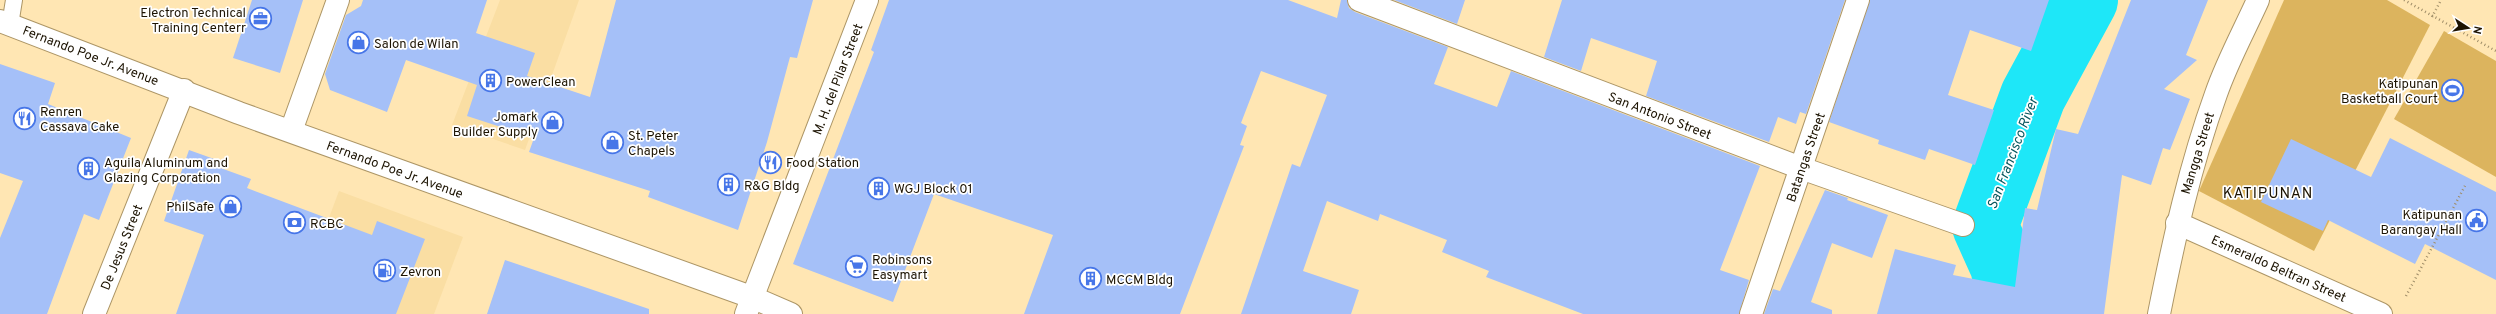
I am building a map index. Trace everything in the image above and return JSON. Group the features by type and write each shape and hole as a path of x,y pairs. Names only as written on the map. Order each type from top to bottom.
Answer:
{"street":[{"path":"291,131 338,0"},
{"name":"M. H. del Pilar Street","path":"750,306 867,0"},
{"name":"San Antonio Street","path":"1359,0 1801,168 1963,225"},
{"name":"Batangas Street","path":"1751,314 1858,0"},
{"name":"Mangga Street","path":"2159,314 2177,223 2194,160 2216,93 2258,0"},
{"name":"Fernando Poe Jr. Avenue","path":"5,23 750,306 791,314"},
{"name":"De Jesus Street","path":"94,314 184,90"},
{"name":"Esmeraldo Beltran Street","path":"2177,223 2381,314"}],"lane":[{"path":"5,23 14,0"}],"path":[{"path":"2404,0 2432,17 2496,51"},
{"path":"2432,17 2441,0"},
{"path":"2404,300 2466,184"}],"shaded area":[{"path":"500,0 579,0 525,150 452,125"},
{"path":"2284,0 2387,0 2430,25 2314,251 2199,191"},
{"name":"Katipunan Basketball Court","path":"2444,31 2496,61 2496,177 2394,119"},
{"path":"339,191 463,237 434,314 293,314"}],"building":[{"path":"252,0 303,0 280,73 233,58"},
{"path":"363,0 487,0 476,33 535,53 527,76 590,97 616,0 813,0 797,58 790,57 767,142 738,230 648,197 650,191 529,152 534,138 467,116 477,85 406,60 387,112 330,90 325,74 346,15 361,6"},
{"path":"889,0 1288,0 1337,18 1341,0 1347,0 1349,8 1355,12 1448,47 1434,84 1497,107 1511,71 1760,166 1720,270 1749,280 1739,314 1583,314 1486,277 1489,271 1442,252 1447,240 1380,214 1378,221 1327,201 1303,271 1359,290 1351,314 1241,314 1292,164 1300,167 1327,95 1261,71 1241,123 1247,126 1240,145 1244,146 1180,314 1024,314 1053,235 934,194 893,302 793,264 874,52 871,50"},
{"path":"1394,0 1465,0 1457,24"},
{"path":"1562,0 1845,0 1806,114 1800,112 1796,124 1778,117 1769,142 1646,96 1657,61 1591,38 1581,71 1544,57"},
{"path":"1870,0 2049,0 2031,51 1970,30 1948,95 1994,110 1975,165 1929,149 1925,160 1878,144 1879,140 1829,122"},
{"path":"2131,0 2208,0 2186,55 2197,60 2164,89 2190,99 2170,150 2163,148 2151,185 2122,175 2104,314 1877,314 1895,249 1956,265 1953,275 2015,287 2025,208 2037,210 2056,129 2078,134"},
{"path":"0,64 55,83 48,104 131,138 99,220 84,214 47,314 0,314 0,238 23,181 0,173"},
{"path":"2390,138 2496,192 2496,280 2425,244 2415,264 2328,220 2323,231 2261,202 2291,139 2371,177"},
{"path":"189,150 217,160 215,166 251,179 247,188 372,235 377,221 425,239 396,314 176,314 204,235 164,221"},
{"path":"1825,190 1888,215 1872,258 1832,243 1811,302 1832,310 1832,314 1764,314 1773,289 1780,291"},
{"path":"505,260 649,309 649,314 487,314"}],"waterway":[{"name":"San Francisco River","path":"2013,314 2003,266 1985,226 2033,96 2085,0"}],"place":[{"name":"Electron Technical Training Centerr","path":"261,19"},
{"name":"Salon de Wilan","path":"359,43"},
{"name":"PowerClean","path":"491,81"},
{"name":"Katipunan Basketball Court","path":"2453,90"},
{"name":"Renren Cassava Cake","path":"25,118"},
{"name":"Jomark Builder Supply","path":"553,123"},
{"name":"St. Peter Chapels","path":"613,142"},
{"name":"Food Station","path":"770,162"},
{"name":"Aguila Aluminum and Glazing Corporation","path":"89,169"},
{"name":"R&G Bldg","path":"729,185"},
{"name":"WGJ Block 01","path":"879,188"},
{"name":"PhilSafe","path":"230,206"},
{"name":"Katipunan Barangay Hall","path":"2477,221"},
{"name":"RCBC","path":"294,223"},
{"name":"Robinsons Easymart","path":"857,266"},
{"name":"Zevron","path":"385,271"},
{"name":"MCCM Bldg","path":"1090,279"}],"district":[{"name":"KATIPUNAN","path":"2268,193"}]}
